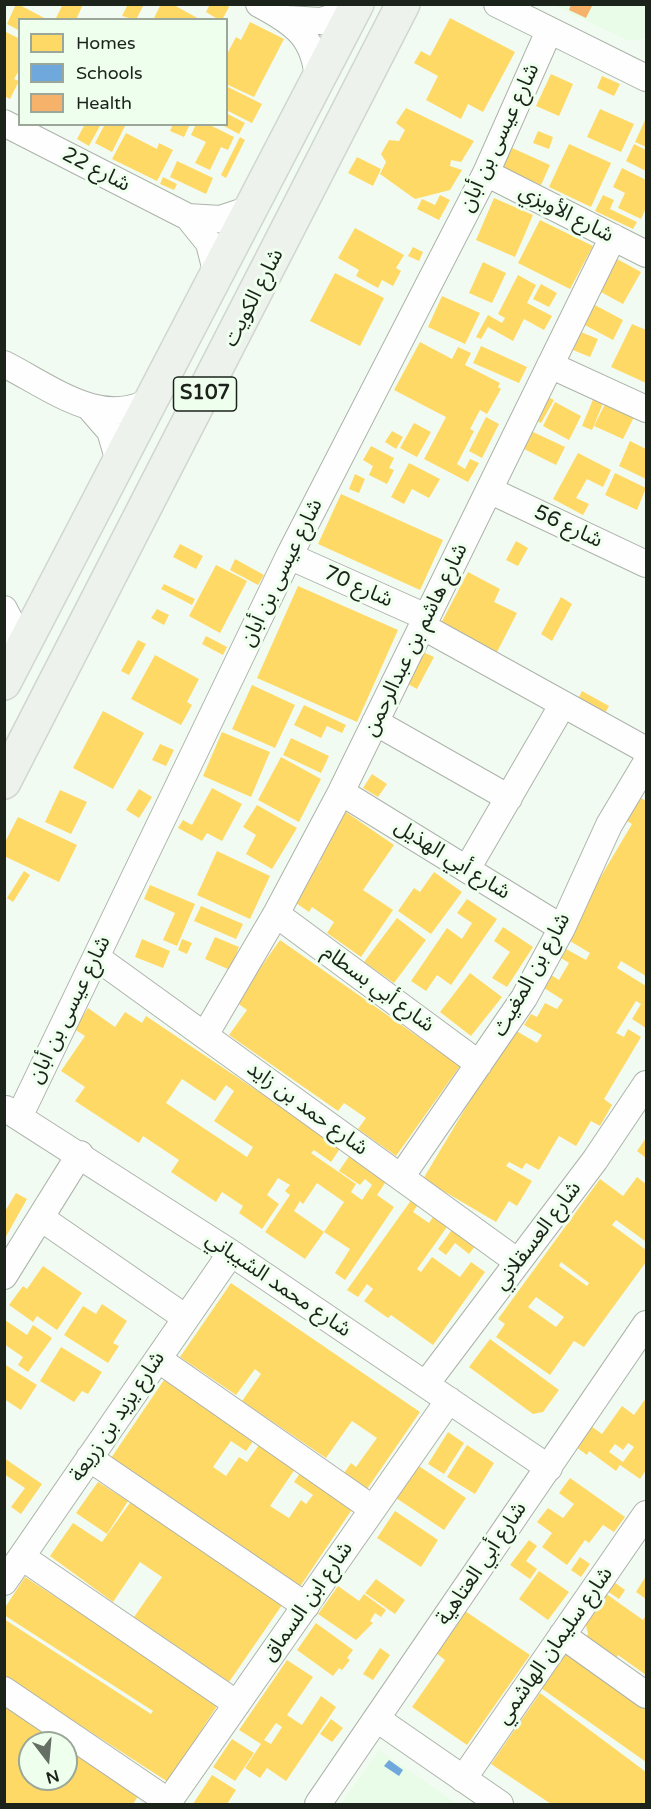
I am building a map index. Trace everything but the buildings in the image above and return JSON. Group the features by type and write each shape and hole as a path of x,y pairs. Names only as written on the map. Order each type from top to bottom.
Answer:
{"main road":[{"name":"شارع الكويت","path":"4,683 355,7"},
{"name":"شارع الكويت","path":"4,782 405,8"},
{"path":"303,202 292,201 285,189 311,115 318,80"},
{"path":"43,709 51,664 62,632 109,536 106,523 91,515"}],"street":[{"path":"259,4 287,19 310,45 318,80"},
{"path":"497,4 646,78"},
{"path":"287,19 321,21 355,7"},
{"name":"شارع عيسى بن أبان","path":"12,1112 96,957 289,556 486,173 549,31"},
{"name":"شارع 22","path":"4,123 189,217 220,219 250,209"},
{"name":"شارع الأوبزي","path":"486,173 646,254"},
{"name":"شارع 22","path":"189,217 209,243 217,275"},
{"name":"شارع هاشم بن عبدالرحمن","path":"205,1035 276,914 341,792 613,237"},
{"path":"4,364 90,408 122,411 152,400"},
{"path":"550,365 646,409"},
{"path":"90,408 110,431 119,461"},
{"name":"شارع 56","path":"489,490 646,564"},
{"name":"شارع 70","path":"289,556 424,621 563,704 646,750"},
{"path":"4,601 27,602 50,596"},
{"path":"4,609 13,623 19,652"},
{"path":"467,870 563,704"},
{"path":"375,722 509,798"},
{"name":"شارع بن المغيث","path":"401,1177 524,998 562,928 609,825 646,763"},
{"name":"شارع أبي الهذيل","path":"341,792 562,928"},
{"name":"شارع أبي بسطام","path":"276,914 479,1064"},
{"name":"شارع حمد بن زايد","path":"96,957 518,1262"},
{"name":"شارع العسقلاني","path":"426,1384 596,1160 646,1084"},
{"name":"شارع محمد الشيباني","path":"12,1112 231,1253 549,1468"},
{"path":"4,1276 80,1154"},
{"path":"41,1218 186,1318"},
{"name":"شارع يزيد بن زريعة","path":"4,1582 231,1253"},
{"name":"شارع أبي العتاهية","path":"328,1801 377,1719 646,1324"},
{"path":"158,1359 373,1509"},
{"name":"شارع ابن السماق","path":"168,1803 449,1400"},
{"path":"89,1458 306,1606"},
{"name":"شارع سليمان الهاشمي","path":"463,1779 562,1635 639,1542 646,1514"},
{"path":"22,1557 237,1704"},
{"path":"562,1635 646,1695"},
{"path":"4,1690 168,1803"},
{"path":"377,1719 500,1804"}],"shaded area":[{"path":"553,5 646,5 646,38 629,41"},
{"path":"379,1750 457,1804 341,1804"}]}
